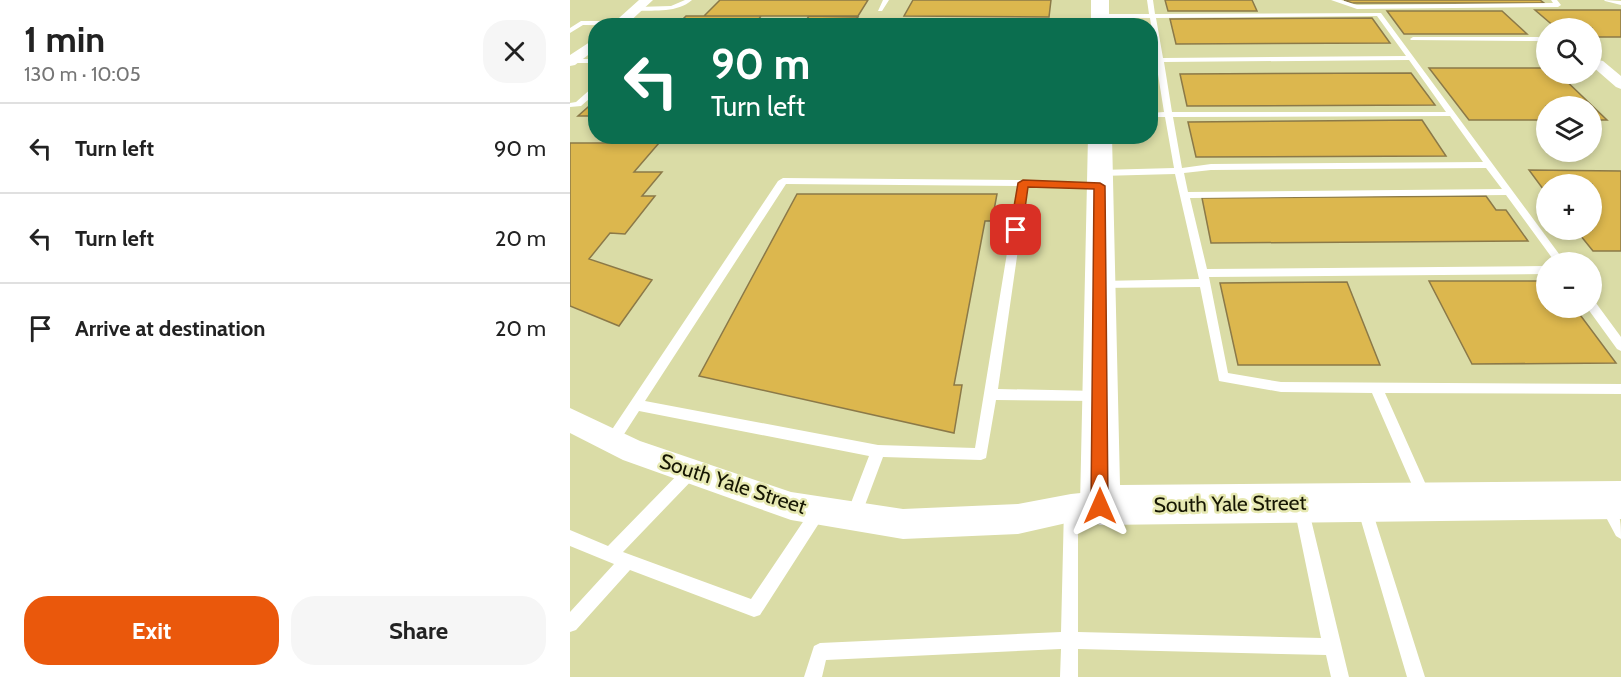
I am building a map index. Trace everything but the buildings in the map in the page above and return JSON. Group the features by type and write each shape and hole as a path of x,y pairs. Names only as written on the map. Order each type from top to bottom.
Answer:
{"street":[{"path":"624,18 642,4"},
{"path":"570,62 588,48"},
{"path":"1602,69 1621,84"},
{"path":"1085,507 1100,396 1100,144"},
{"name":"South Yale Street","path":"570,420 633,451 791,506 903,524 1018,519 1085,507 1426,502 1615,510"}],"lane":[{"path":"642,4 675,8 689,0"},
{"path":"880,10 886,0"},
{"path":"1150,0 1154,16"},
{"path":"1334,0 1357,7 1558,5 1554,0"},
{"path":"1607,0 1621,3"},
{"path":"1022,18 1379,14 1553,252"},
{"path":"570,23 588,23"},
{"path":"570,31 581,23"},
{"path":"1413,39 1536,39"},
{"path":"1158,60 1412,58"},
{"path":"570,62 588,61"},
{"path":"1158,73 1178,171 1204,278 1223,377 1281,387 1621,389"},
{"path":"570,105 578,104 588,96"},
{"path":"1158,115 1452,114"},
{"path":"612,441 783,181 1023,183 1100,179 1211,167 1490,165"},
{"path":"636,405 878,451 981,454 1023,183"},
{"path":"1184,195 1509,192"},
{"path":"1100,285 1204,278 1536,270"},
{"path":"1601,318 1621,346"},
{"path":"1376,387 1426,502"},
{"path":"992,394 1100,396"},
{"path":"854,516 878,451"},
{"path":"610,555 691,471"},
{"path":"1300,503 1340,677"},
{"path":"1363,503 1416,677"},
{"path":"1069,677 1070,640 1085,507"},
{"path":"570,537 627,562 754,609 819,510"},
{"path":"570,624 627,562"},
{"path":"813,677 820,652 1070,640 1332,647"}],"route":[{"path":"1016,230 1023,183 1100,186 1100,506"}]}
